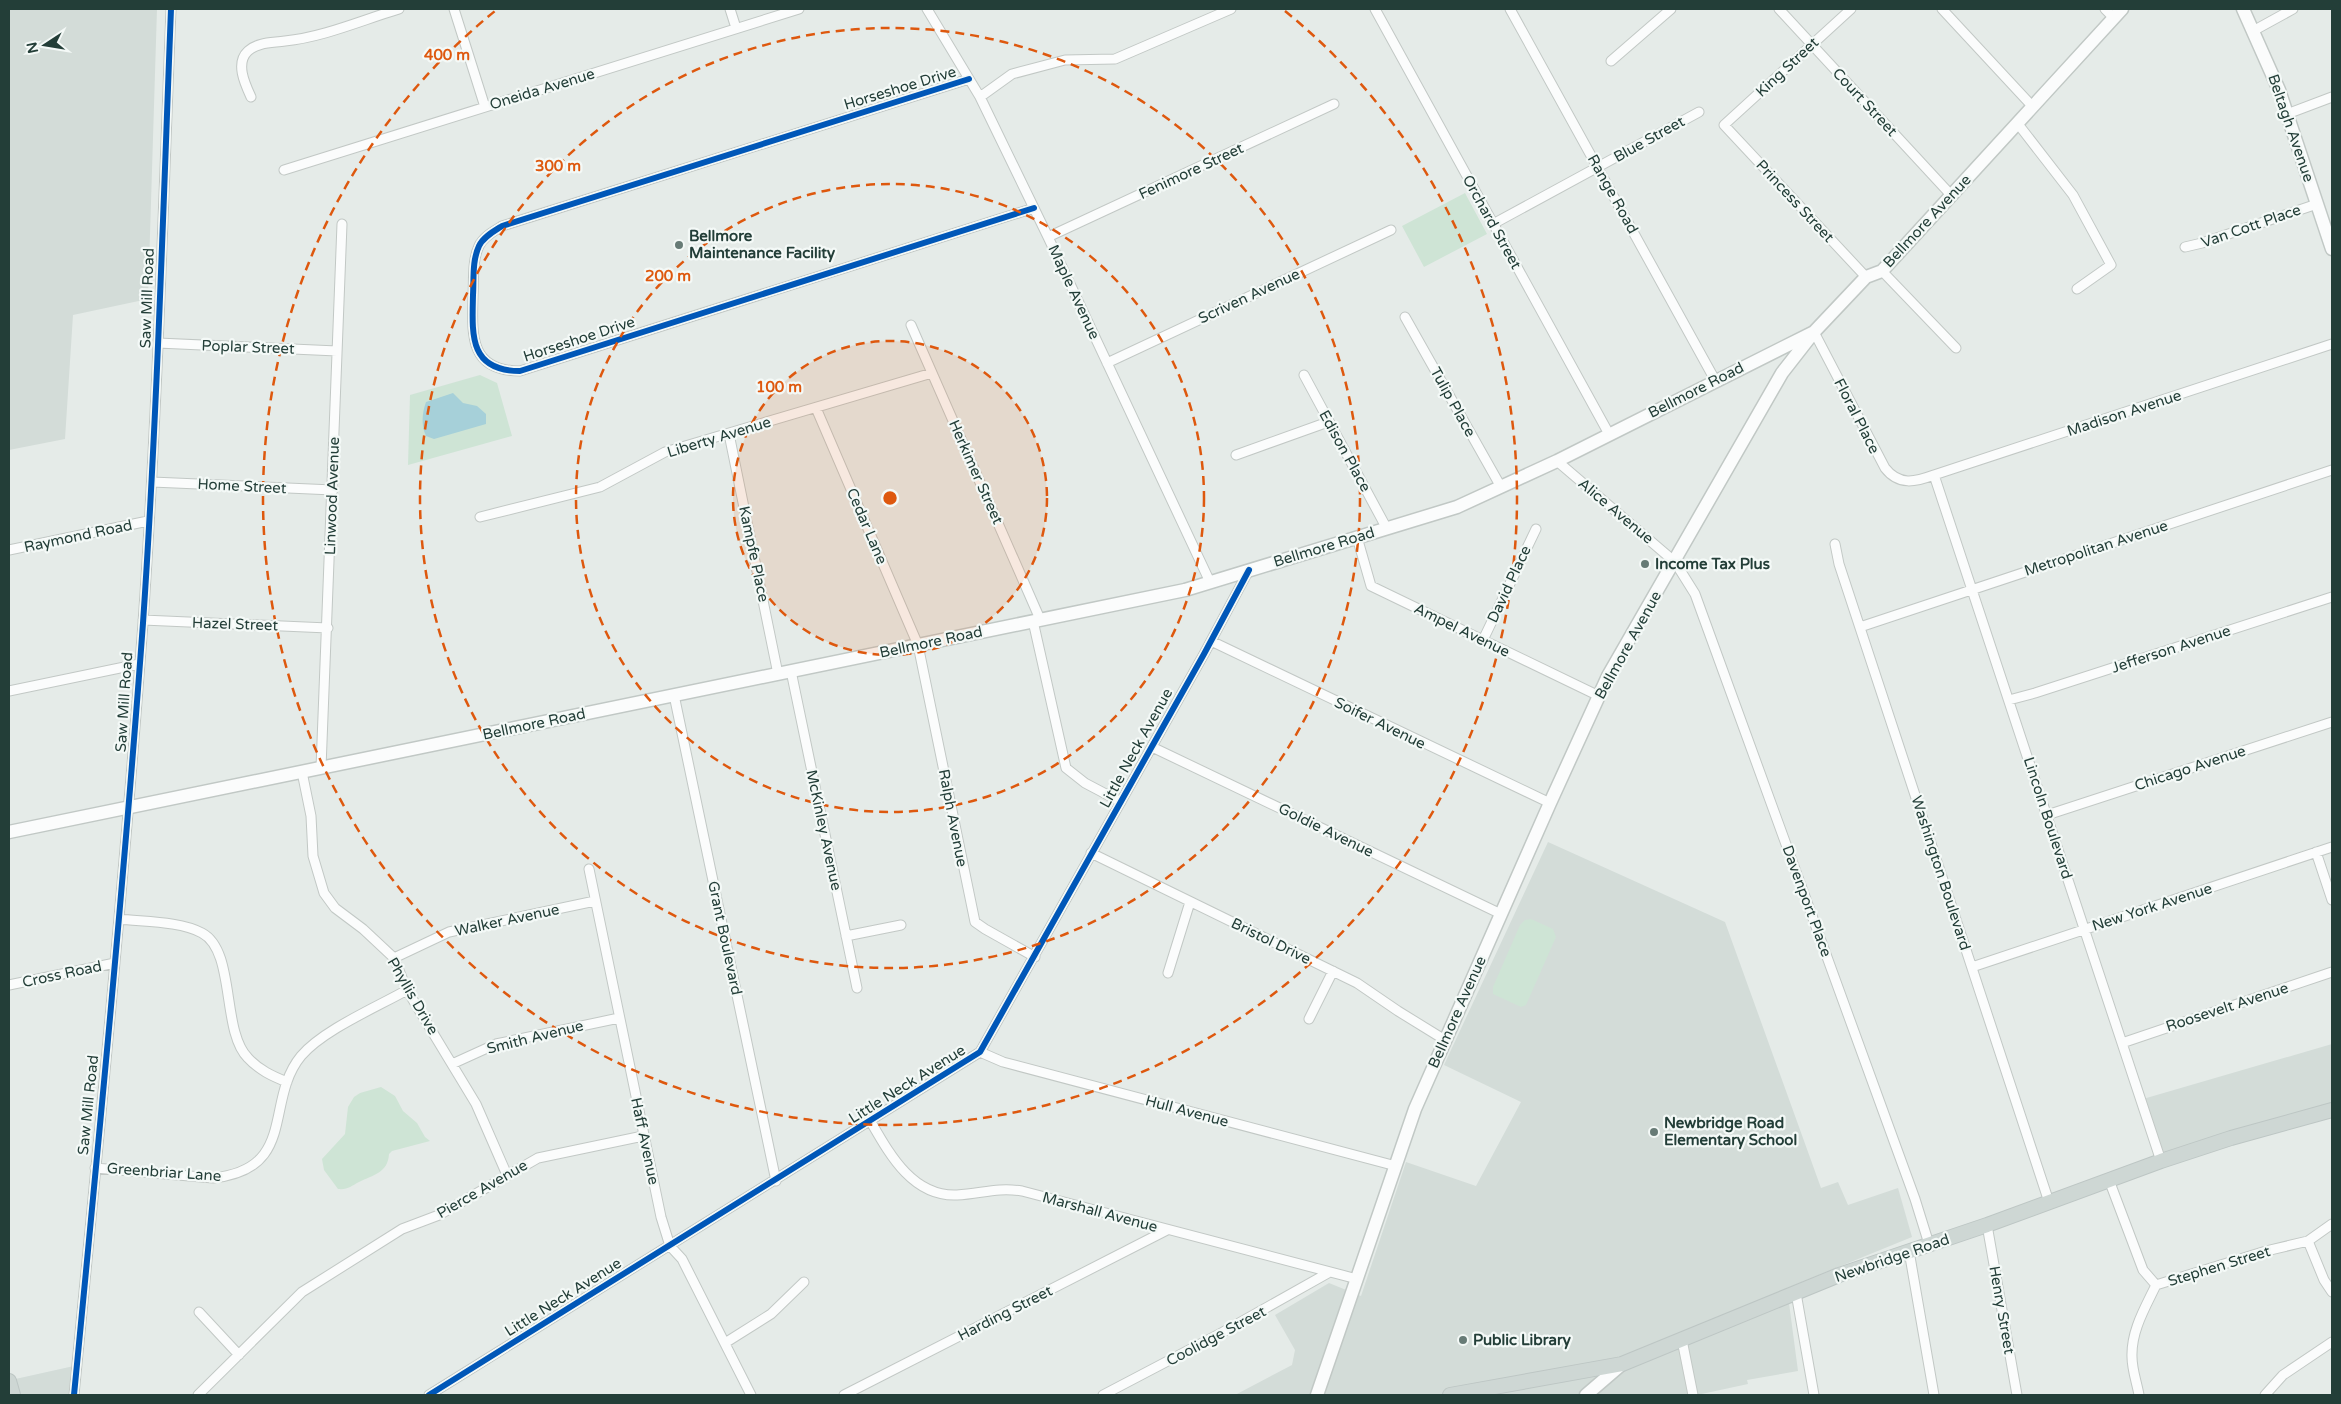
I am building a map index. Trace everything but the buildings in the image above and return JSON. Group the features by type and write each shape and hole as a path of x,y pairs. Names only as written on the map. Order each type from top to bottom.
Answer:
{"main road":[{"name":"Beltagh Avenue","path":"2243,9 2254,31 2287,114 2332,249"},
{"name":"Bellmore Avenue","path":"1317,1395 1415,1109 1550,803 1608,676 1782,373 1814,332 1866,277 1882,271 2018,124 2114,12"},
{"name":"Bellmore Road","path":"9,832 1185,590 1386,527 1457,507 1557,461 1814,332"},
{"name":"Newbridge Road","path":"1450,1395 1622,1364 1839,1275 1987,1225 2161,1160 2332,1110"},
{"path":"1586,1395 1622,1364"},
{"path":"9,1380 13,1395"}],"street":[{"name":"Saw Mill Road","path":"74,1395 129,808 143,620 152,482 171,9"},
{"path":"251,97 243,80 242,62 247,52 258,44 302,39 399,9"},
{"path":"454,9 484,107"},
{"path":"730,9 736,28"},
{"name":"Oneida Avenue","path":"284,170 799,9"},
{"name":"Maple Avenue","path":"927,9 980,97 1210,582"},
{"path":"980,97 1012,74 1065,60 1115,59 1231,9"},
{"name":"Orchard Street","path":"1375,9 1609,434"},
{"name":"Range Road","path":"1510,9 1716,380"},
{"path":"1611,61 1671,9"},
{"name":"Court Street","path":"1779,9 1951,195"},
{"name":"King Street","path":"1724,125 1851,9"},
{"path":"1942,9 2033,107"},
{"path":"2254,31 2293,9"},
{"name":"Horseshoe Drive","path":"969,79 502,226 489,234 480,244 474,260 472,330 476,349 488,364 503,371 520,371 1034,208"},
{"path":"2287,114 2332,97"},
{"name":"Fenimore Street","path":"1048,237 1334,104"},
{"name":"Blue Street","path":"1493,224 1699,112"},
{"path":"2018,124 2073,195 2111,265 2077,289"},
{"name":"Princess Street","path":"1724,125 1866,277"},
{"name":"Van Cott Place","path":"2185,247 2202,244 2317,204"},
{"name":"Linwood Avenue","path":"321,768 328,628 342,224"},
{"name":"Scriven Avenue","path":"1107,362 1391,230"},
{"path":"1882,271 1956,348"},
{"name":"Tulip Place","path":"1405,317 1501,487"},
{"name":"Herkimer Street","path":"911,325 1037,620 1066,768 1085,783 1121,802"},
{"name":"Floral Place","path":"1814,332 1891,477 1899,480 1916,481"},
{"name":"Poplar Street","path":"158,343 338,351"},
{"name":"Madison Avenue","path":"1916,481 2332,344"},
{"name":"Liberty Avenue","path":"480,517 600,487 666,452 932,373"},
{"name":"Edison Place","path":"1304,376 1386,527"},
{"name":"Cedar Lane","path":"816,408 918,645"},
{"path":"1236,455 1328,422"},
{"name":"Kampfe Place","path":"729,434 785,672"},
{"name":"Alice Avenue","path":"1557,461 1675,562"},
{"name":"Metropolitan Avenue","path":"1860,627 2332,470"},
{"name":"Lincoln Boulevard","path":"1934,475 2161,1160"},
{"name":"Home Street","path":"152,482 333,490"},
{"name":"Raymond Road","path":"9,550 148,521"},
{"name":"David Place","path":"1483,640 1536,529"},
{"name":"Ampel Avenue","path":"1357,537 1371,586 1599,696"},
{"name":"Washington Boulevard","path":"1835,544 1839,564 2048,1202"},
{"name":"Davenport Place","path":"1675,562 1695,594 1915,1199 1929,1244"},
{"name":"Little Neck Avenue","path":"429,1395 776,1181 980,1052 1035,957 1249,570"},
{"name":"Jefferson Avenue","path":"2008,700 2035,693 2332,597"},
{"name":"Hazel Street","path":"143,620 328,628"},
{"name":"Soifer Avenue","path":"1210,641 1550,803"},
{"name":"Ralph Avenue","path":"918,645 975,922 985,930 1035,957"},
{"path":"9,691 139,664"},
{"name":"McKinley Avenue","path":"785,672 857,988"},
{"name":"Grant Boulevard","path":"674,695 776,1181"},
{"name":"Chicago Avenue","path":"2047,815 2332,722"},
{"name":"Goldie Avenue","path":"1152,747 1501,914"},
{"name":"Phyllis Drive","path":"302,772 311,816 313,856 324,893 335,908 363,929 394,958 407,990 476,1104 507,1175"},
{"name":"New York Avenue","path":"1972,967 2332,847"},
{"path":"2316,852 2332,900"},
{"name":"Bristol Drive","path":"1091,853 1357,983 1445,1040"},
{"name":"Haff Avenue","path":"588,869 661,1217 670,1246 682,1259 751,1395"},
{"name":"Walker Avenue","path":"394,958 449,932 595,901"},
{"path":"1168,972 1190,902"},
{"path":"119,919 186,927 203,933 214,943 223,970 238,1040 246,1056 265,1072 287,1082"},
{"path":"846,936 901,925"},
{"name":"Cross Road","path":"9,985 115,962"},
{"path":"1309,1019 1333,971"},
{"name":"Roosevelt Avenue","path":"2122,1042 2332,972"},
{"name":"Greenbriar Lane","path":"95,1168 213,1178 229,1177 245,1170 265,1153 275,1135 287,1082 300,1058 309,1048 332,1032 407,990"},
{"name":"Smith Avenue","path":"452,1064 496,1044 619,1018"},
{"name":"Hull Avenue","path":"980,1052 1003,1062 1396,1166"},
{"name":"Marshall Avenue","path":"870,1122 902,1170 912,1180 928,1190 957,1195 994,1189 1022,1191 1328,1273 1357,1279"},
{"name":"Pierce Avenue","path":"198,1395 302,1292 402,1229 439,1215 538,1158 643,1136"},
{"path":"2109,1180 2143,1270 2156,1285"},
{"name":"Stephen Street","path":"2139,1395 2132,1358 2134,1338 2137,1324 2156,1285 2266,1251 2308,1241 2332,1224"},
{"name":"Henry Street","path":"1987,1225 2017,1395"},
{"name":"Harding Street","path":"844,1395 1167,1230"},
{"path":"2308,1241 2324,1280 2332,1292"},
{"path":"1909,1251 1934,1395"},
{"name":"Coolidge Street","path":"1103,1395 1223,1332 1328,1273"},
{"path":"725,1343 772,1314 804,1282"},
{"path":"1796,1293 1814,1395"},
{"path":"199,1312 239,1355"},
{"path":"1682,1340 1692,1395"},
{"path":"2265,1395 2283,1375 2332,1342"}],"shaded area":[{"path":"9,9 157,9 148,299 73,315 65,439 9,450"},
{"name":"Newbridge Road Elementary School","path":"1548,842 1725,922 1821,1188 1838,1182 1848,1205 1898,1188 1912,1237 1787,1288 1798,1371 1747,1380 1748,1384 1697,1395 1235,1395 1292,1365 1295,1350 1275,1315 1329,1283 1361,1296 1406,1162 1476,1186 1521,1102 1444,1065"},
{"path":"2332,1044 2332,1113 2164,1162 2143,1099"},
{"path":"74,1366 72,1395 15,1395 11,1380"}],"green space":[{"path":"1465,193 1487,234 1424,267 1402,226"},
{"path":"480,375 497,383 512,436 408,465 410,395"},
{"path":"1531,919 1553,929 1556,937 1526,1005 1521,1007 1493,994 1493,987 1520,925 1525,920"},
{"path":"381,1087 395,1096 403,1111 417,1123 425,1137 430,1141 392,1151 389,1154 386,1165 379,1172 349,1187 338,1189 324,1170 322,1159 345,1134 348,1107 354,1097 360,1093"}],"water":[{"path":"453,393 463,403 477,406 486,414 486,424 434,439 426,436 423,428 423,419 426,402"}],"cycle path":[{"path":"74,1395 102,1106 143,623 156,393 171,9"},
{"path":"969,79 502,226 483,240 479,246 474,264 474,337 482,358 491,365 520,371 1034,208"},
{"path":"429,1395 980,1052 1204,654 1249,570"}],"place":[{"name":"Bellmore Maintenance Facility","path":"679,245"},
{"name":"Income Tax Plus","path":"1645,564"},
{"name":"Newbridge Road Elementary School","path":"1654,1132"},
{"name":"Public Library","path":"1463,1340"}]}
